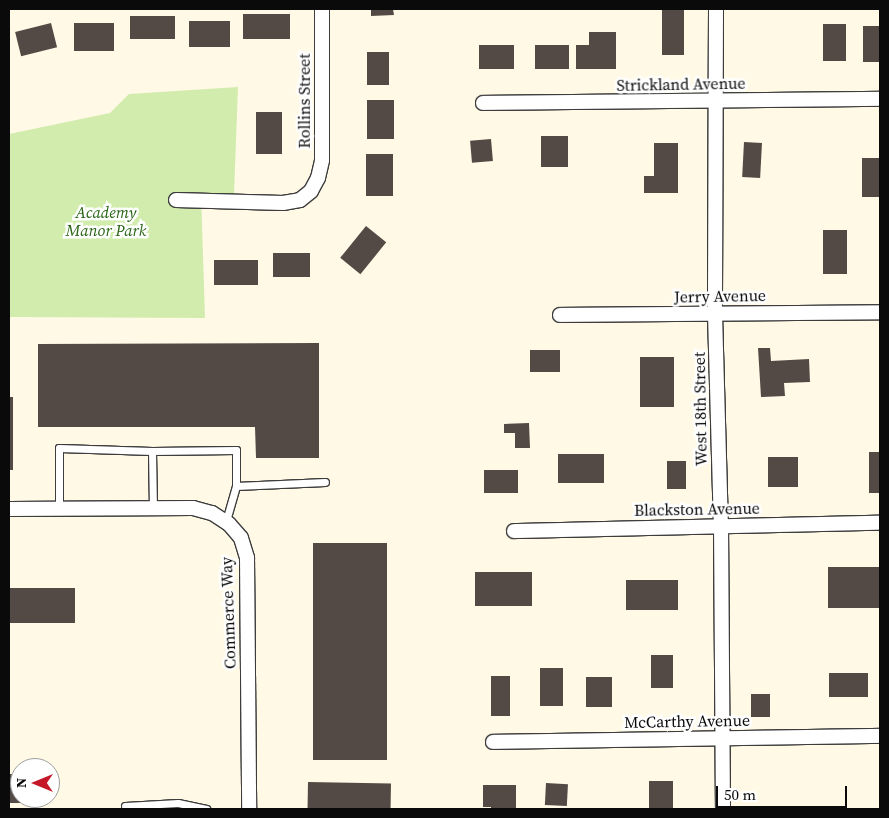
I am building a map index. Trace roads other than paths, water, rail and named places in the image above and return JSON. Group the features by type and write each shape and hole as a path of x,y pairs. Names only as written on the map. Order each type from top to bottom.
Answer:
{"street":[{"name":"Rollins Street","path":"176,200 282,203 300,200 311,191 318,178 322,160 322,9"},
{"name":"West 18th Street","path":"716,9 716,314 721,525 723,809"},
{"name":"Strickland Avenue","path":"483,103 880,99"},
{"name":"Jerry Avenue","path":"560,315 880,312"},
{"name":"Commerce Way","path":"9,509 193,508 212,513 226,522 241,538 247,558 249,809"},
{"name":"Blackston Avenue","path":"514,531 880,523"},
{"name":"McCarthy Avenue","path":"493,742 880,736"}],"lane":[{"path":"59,508 59,448 152,451 236,450 236,486 226,522"},
{"path":"152,451 153,508"},
{"path":"236,486 325,482"},
{"path":"125,806 178,803 206,809"}],"park label":[{"name":"Academy Manor Park","path":"106,221"}]}
